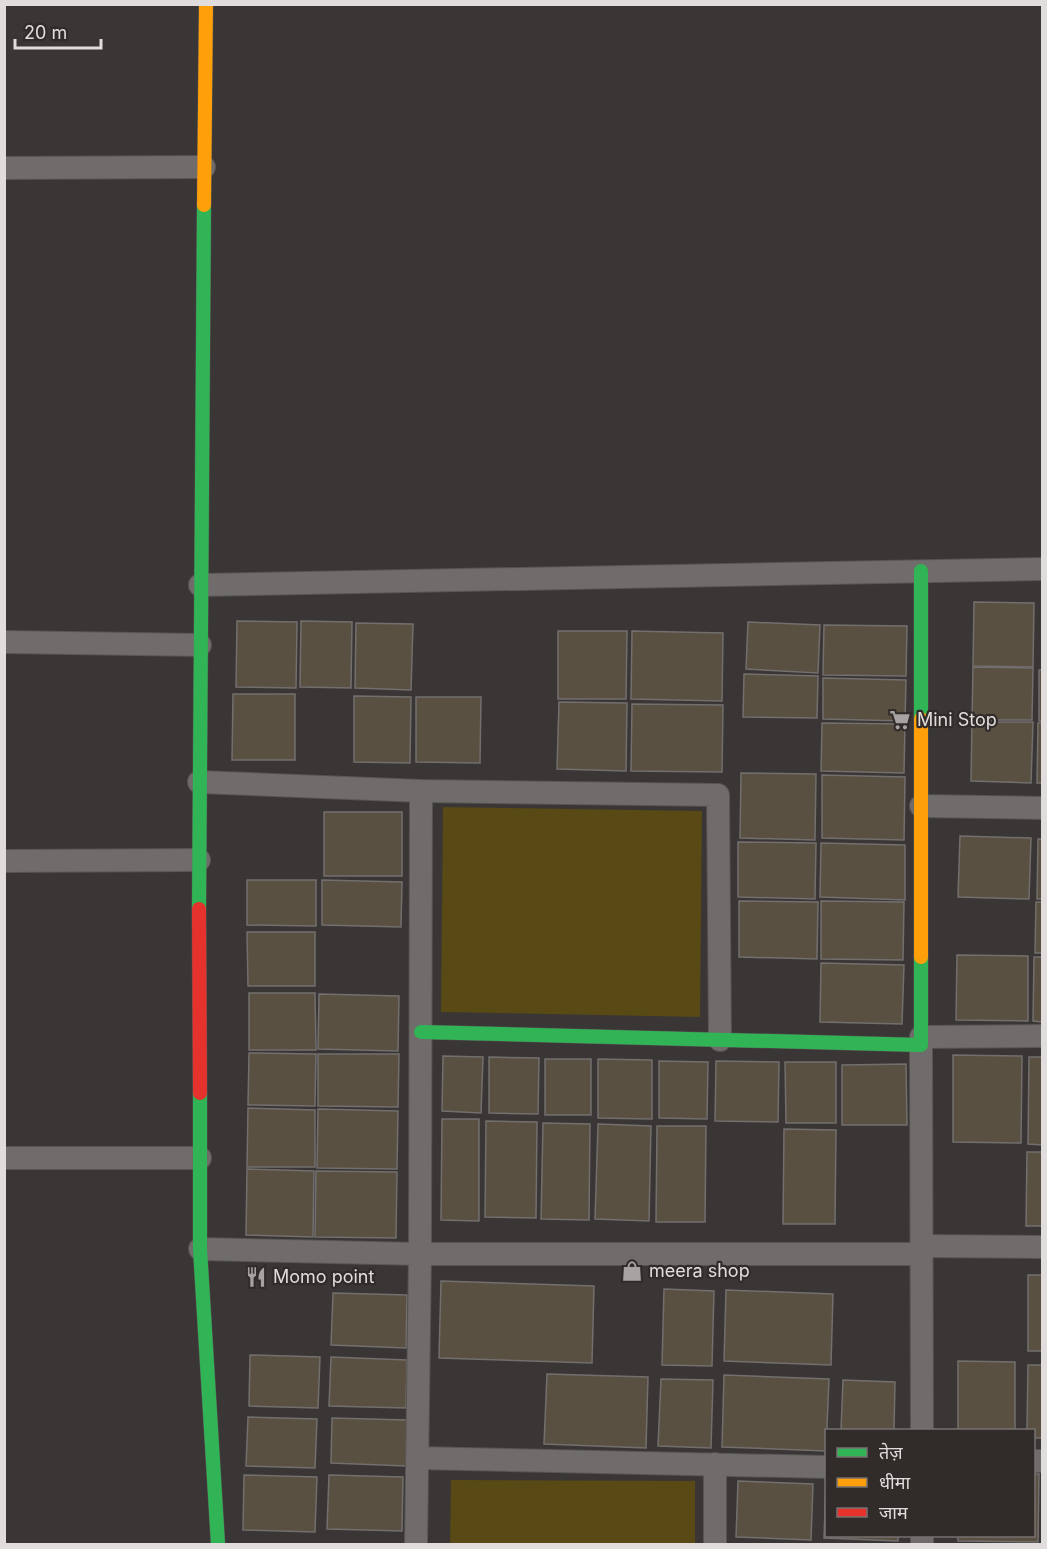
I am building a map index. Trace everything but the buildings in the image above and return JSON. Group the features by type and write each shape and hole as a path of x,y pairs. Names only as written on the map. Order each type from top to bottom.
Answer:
{"street":[{"path":"206,4 199,782 200,1249 218,1545"},
{"path":"4,168 204,167"},
{"path":"200,585 1042,569"},
{"path":"921,571 922,1429"},
{"path":"4,642 200,645"},
{"path":"199,782 421,791 718,795 720,1040"},
{"path":"416,1545 420,1254 421,791"},
{"path":"921,806 1042,807"},
{"path":"4,861 199,860"},
{"path":"421,1032 720,1040 921,1041 1042,1036"},
{"path":"4,1158 200,1158"},
{"path":"200,1249 420,1254 1042,1247"},
{"path":"417,1458 825,1467"},
{"path":"715,1464 716,1545"}],"shaded area":[{"path":"443,807 702,811 700,1017 441,1012"},
{"path":"451,1480 695,1481 695,1544 450,1544"}],"traffic: fast":[{"path":"199,909 204,205"},
{"path":"921,571 921,719"},
{"path":"421,1032 921,1045 921,957"},
{"path":"200,1093 200,1249 218,1544"}],"traffic: slow":[{"path":"204,205 206,4"},
{"path":"921,719 921,957"}],"traffic: jam":[{"path":"199,909 200,1093"}],"place":[{"name":"Mini Stop","path":"900,720"},
{"name":"meera shop","path":"632,1271"},
{"name":"Momo point","path":"256,1277"}]}
